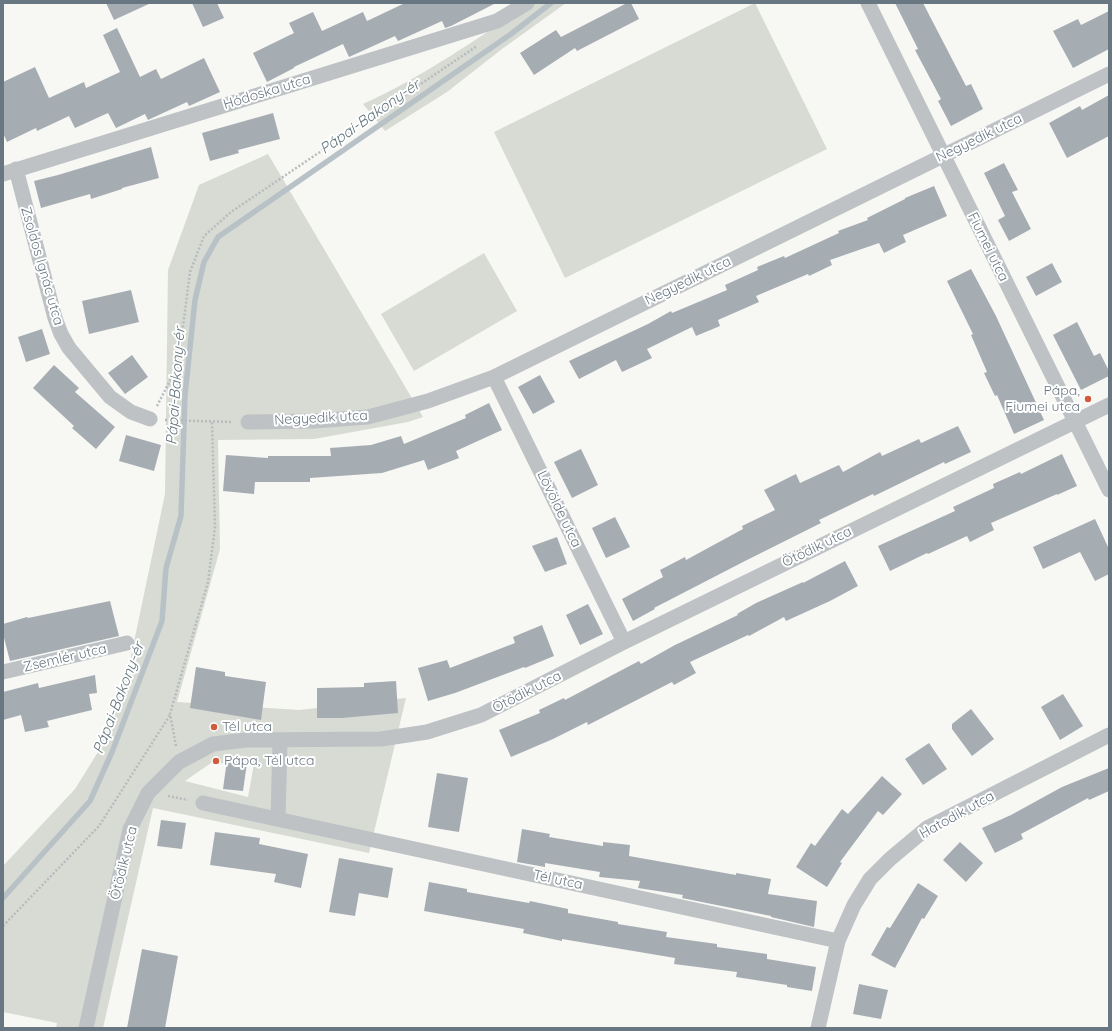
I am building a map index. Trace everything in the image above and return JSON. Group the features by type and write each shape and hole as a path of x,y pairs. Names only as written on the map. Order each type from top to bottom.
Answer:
{"street":[{"name":"Hódoska utca","path":"9,172 497,21 527,3"},
{"name":"Fiumei utca","path":"868,3 1109,490"},
{"name":"Negyedik utca","path":"248,422 314,421 368,417 428,401 494,377 1109,74"},
{"name":"Zsoldos Ignác utca","path":"9,172 61,334 70,348 110,397 131,412 150,418"},
{"name":"Lövölde utca","path":"494,377 624,642"},
{"name":"Ötödik utca","path":"86,1028 130,828 148,793 179,762 213,744 246,740 381,739 427,732 481,715 624,642 1109,405"},
{"name":"Zsemlér utca","path":"3,672 127,643"},
{"name":"Hatodik utca","path":"818,1028 838,941 854,905 870,879 890,859 928,828 1109,735"},
{"path":"278,820 280,740"},
{"name":"Tél utca","path":"203,802 278,820 838,941"}],"path":[{"path":"150,418 178,365 190,272 204,236 232,212 478,44"},
{"path":"3,926 99,826 170,714 208,582 215,527 212,422 166,420"},
{"path":"170,714 179,762"},
{"path":"148,793 203,802"}],"shaded area":[{"path":"531,3 566,3 502,49 447,92 385,131 363,104 428,70"},
{"path":"755,3 827,149 565,278 494,132"},
{"path":"268,154 423,417 408,422 314,439 218,440 220,549 177,702 299,710 406,698 369,853 153,808 103,1028 56,1028 57,1023 3,1012 3,866 75,789 98,752 130,661 165,494 168,270 199,185","holes":["211,763 254,764 248,797 185,781"]},
{"path":"484,253 517,311 414,371 381,314"}],"building":[{"path":"106,3 151,3 114,20"},
{"path":"192,3 217,3 224,18 203,27"},
{"path":"405,3 496,3 451,26 445,28 442,21 398,41 395,36 349,57 343,44 294,67 267,82 253,53 294,33 289,23 313,12 322,31 363,12 367,21"},
{"path":"627,3 631,3 639,19 577,51 575,48 534,75 520,53 556,30 561,37"},
{"path":"895,3 923,3 966,86 971,84 983,109 951,126 938,101 941,99 915,50 918,49"},
{"path":"1109,11 1109,49 1073,68 1053,31 1078,19 1081,25"},
{"path":"117,28 140,77 156,69 161,79 204,58 220,92 189,106 187,102 148,120 145,114 116,128 108,113 75,128 69,116 37,131 36,128 7,142 3,133 3,82 35,67 49,98 84,82 86,88 120,72 103,35"},
{"path":"1109,95 1109,136 1067,158 1049,123 1080,106 1082,110"},
{"path":"273,113 280,139 238,150 239,153 210,161 202,133"},
{"path":"151,147 159,178 122,188 91,199 90,194 41,208 34,181"},
{"path":"1004,163 1018,190 1012,192 1031,229 1009,241 998,220 1005,216 984,173"},
{"path":"934,186 947,216 903,235 906,242 884,253 879,243 830,260 832,265 809,276 808,274 756,296 759,302 718,320 720,326 696,336 692,327 647,349 652,358 622,372 616,360 579,379 569,361 648,324 671,311 672,313 727,290 725,285 758,270 757,267 784,256 785,258 839,233 838,231 868,220 867,218 905,198"},
{"path":"1052,263 1062,282 1036,296 1026,277"},
{"path":"971,269 996,316 1044,420 1014,434 997,395 995,396 984,373 987,372 971,335 973,334 947,281"},
{"path":"131,290 139,322 89,334 82,301"},
{"path":"1077,322 1094,356 1100,353 1109,371 1109,376 1081,390 1053,335"},
{"path":"42,329 50,354 26,362 18,337"},
{"path":"132,355 148,377 125,394 108,373"},
{"path":"54,365 79,388 75,392 115,427 96,449 72,428 74,426 33,388"},
{"path":"540,375 555,402 533,414 518,387"},
{"path":"489,403 502,430 456,451 459,458 428,470 424,460 382,473 310,478 310,482 255,482 254,494 223,491 226,455 268,458 268,456 331,456 330,448 371,445 401,436 404,444 466,418 465,415"},
{"path":"958,426 971,452 945,464 944,462 874,496 873,494 819,520 821,523 654,608 655,609 633,621 622,599 663,577 660,570 685,557 686,560 743,529 742,526 775,510 764,490 796,474 800,483 839,465 843,472 880,452 882,456 919,439 921,443"},
{"path":"126,435 161,445 154,471 119,461"},
{"path":"581,449 598,485 572,498 554,462"},
{"path":"1062,454 1077,486 991,523 994,530 970,542 967,536 890,571 878,546 955,511 953,507 994,488 993,484 1020,472 1021,474"},
{"path":"615,517 630,547 606,558 592,528"},
{"path":"1095,519 1109,549 1109,574 1095,581 1080,552 1043,569 1033,547"},
{"path":"557,537 567,564 545,572 532,546"},
{"path":"845,561 858,586 830,601 786,621 784,617 749,636 748,635 690,662 696,673 674,685 672,682 588,725 587,722 553,739 511,757 499,730 540,713 539,710 564,698 565,700 639,661 641,664 675,645 738,615 737,614 756,603 803,583"},
{"path":"110,601 119,636 10,661 3,634 3,624 27,617"},
{"path":"588,604 603,634 580,645 566,615"},
{"path":"542,625 554,656 455,693 428,701 418,668 447,660 450,668 515,643 513,637"},
{"path":"196,667 225,672 225,676 266,682 261,720 190,708"},
{"path":"95,675 97,693 89,694 92,710 47,721 49,727 25,732 21,715 3,720 3,692 38,683 39,688"},
{"path":"396,681 398,713 342,718 317,718 317,688 364,687 364,683"},
{"path":"1063,694 1083,726 1060,740 1041,707"},
{"path":"971,709 994,739 972,756 952,729 952,724"},
{"path":"929,743 947,769 923,785 905,759"},
{"path":"227,760 247,763 243,791 223,789"},
{"path":"1109,768 1109,791 1089,800 1088,798 1021,834 1023,839 995,853 982,828 1011,815 1062,787"},
{"path":"437,773 468,778 459,832 428,827"},
{"path":"882,776 902,794 883,815 878,811 840,862 842,863 827,887 796,867 811,843 815,846 842,809 848,814"},
{"path":"161,820 186,823 182,849 157,846"},
{"path":"522,829 550,834 549,837 603,846 603,842 630,845 629,856 736,875 736,873 771,879 768,894 817,901 814,927 771,916 682,898 683,895 638,888 640,881 599,877 600,872 545,863 545,867 517,862"},
{"path":"215,832 260,838 259,844 308,854 301,888 274,882 276,874 210,865"},
{"path":"960,842 983,863 966,882 943,860"},
{"path":"339,858 393,868 388,898 359,893 355,916 329,912"},
{"path":"429,882 467,889 467,892 529,903 530,901 568,909 568,913 618,922 618,924 667,932 666,937 717,944 717,947 767,954 767,959 816,967 812,991 787,987 787,985 736,977 737,972 674,964 675,958 562,939 562,941 523,933 524,929 424,911"},
{"path":"918,883 938,896 924,919 922,918 895,968 871,955 887,927 890,928"},
{"path":"142,949 178,956 165,1028 127,1028"},
{"path":"859,984 888,990 881,1019 853,1014"}],"waterway":[{"name":"Pápai-Bakony-ér","path":"3,898 90,801 112,752 162,621 166,568 181,516 185,395 195,300 204,262 218,237 511,34 551,3"}],"place":[{"name":"Pápa, Fiumei utca","path":"1088,399"},
{"name":"Tél utca","path":"214,727"},
{"name":"Pápa, Tél utca","path":"216,761"}]}
